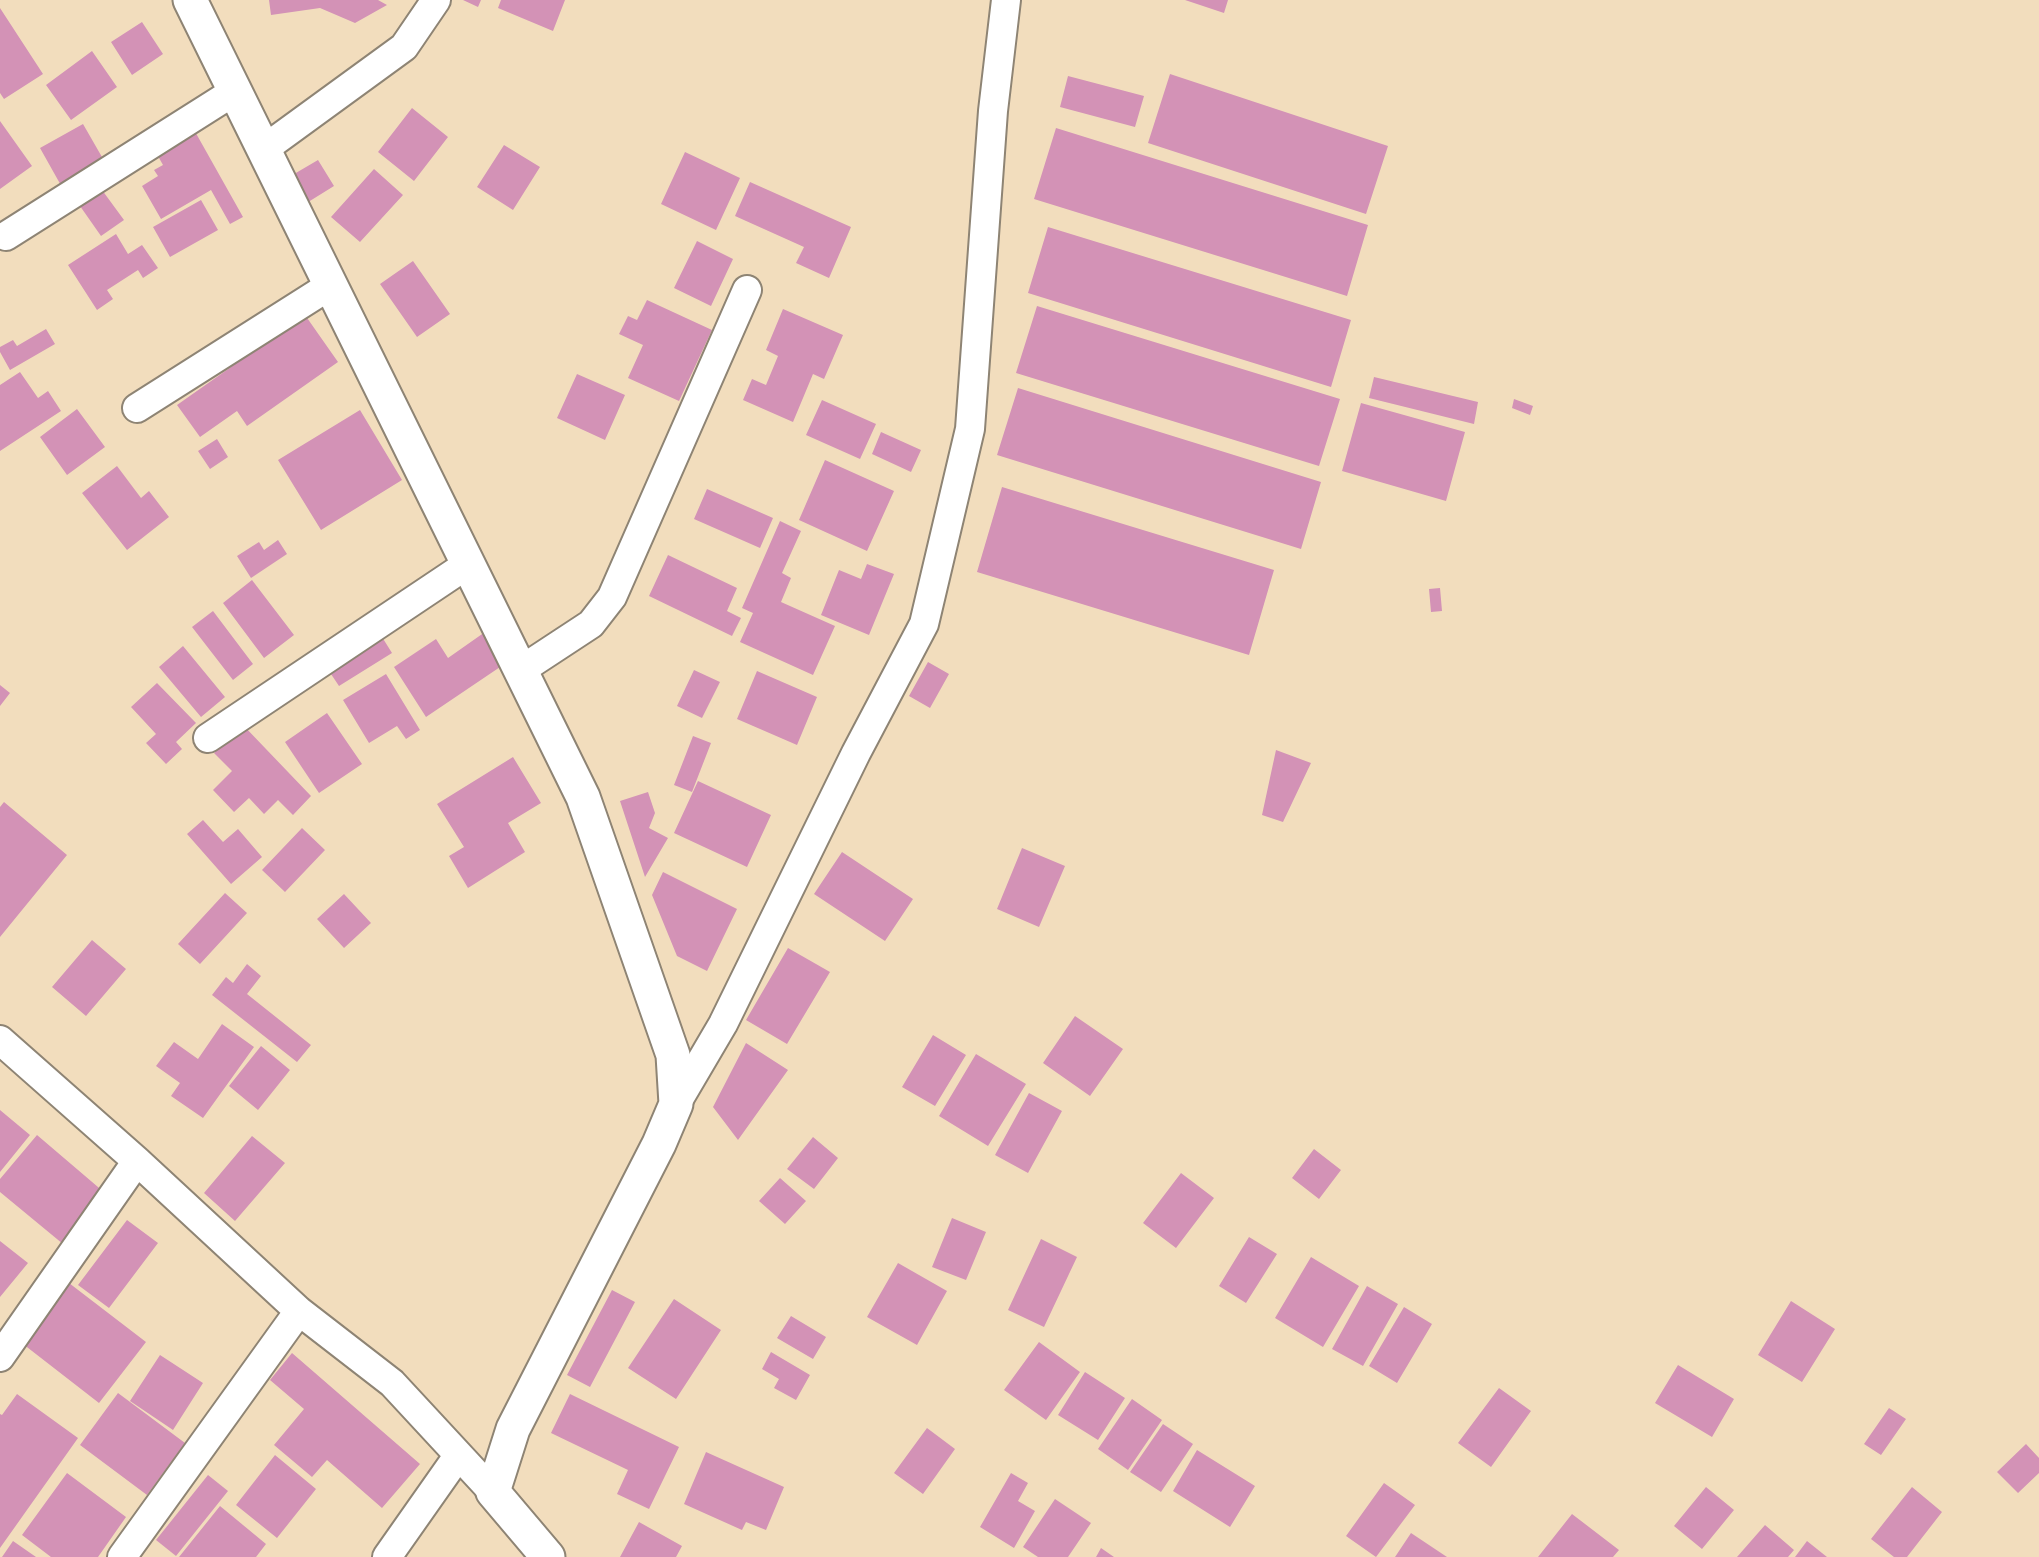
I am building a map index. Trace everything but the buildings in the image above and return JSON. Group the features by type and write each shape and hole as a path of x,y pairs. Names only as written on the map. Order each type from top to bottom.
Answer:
{"street":[{"path":"190,0 583,797 673,1055 676,1104"},
{"path":"264,149 404,47 436,0"},
{"path":"493,1492 513,1429 659,1144 676,1104 723,1024 923,624 970,429 993,111 1006,0"},
{"path":"6,236 235,91"},
{"path":"137,408 331,285"},
{"path":"521,670 592,624 611,597 747,290"},
{"path":"208,738 468,564"},
{"path":"0,1040 137,1161 299,1311 392,1383 493,1492 548,1557"},
{"path":"0,1357 137,1161"},
{"path":"122,1557 299,1311"},
{"path":"387,1557 458,1456"}]}
